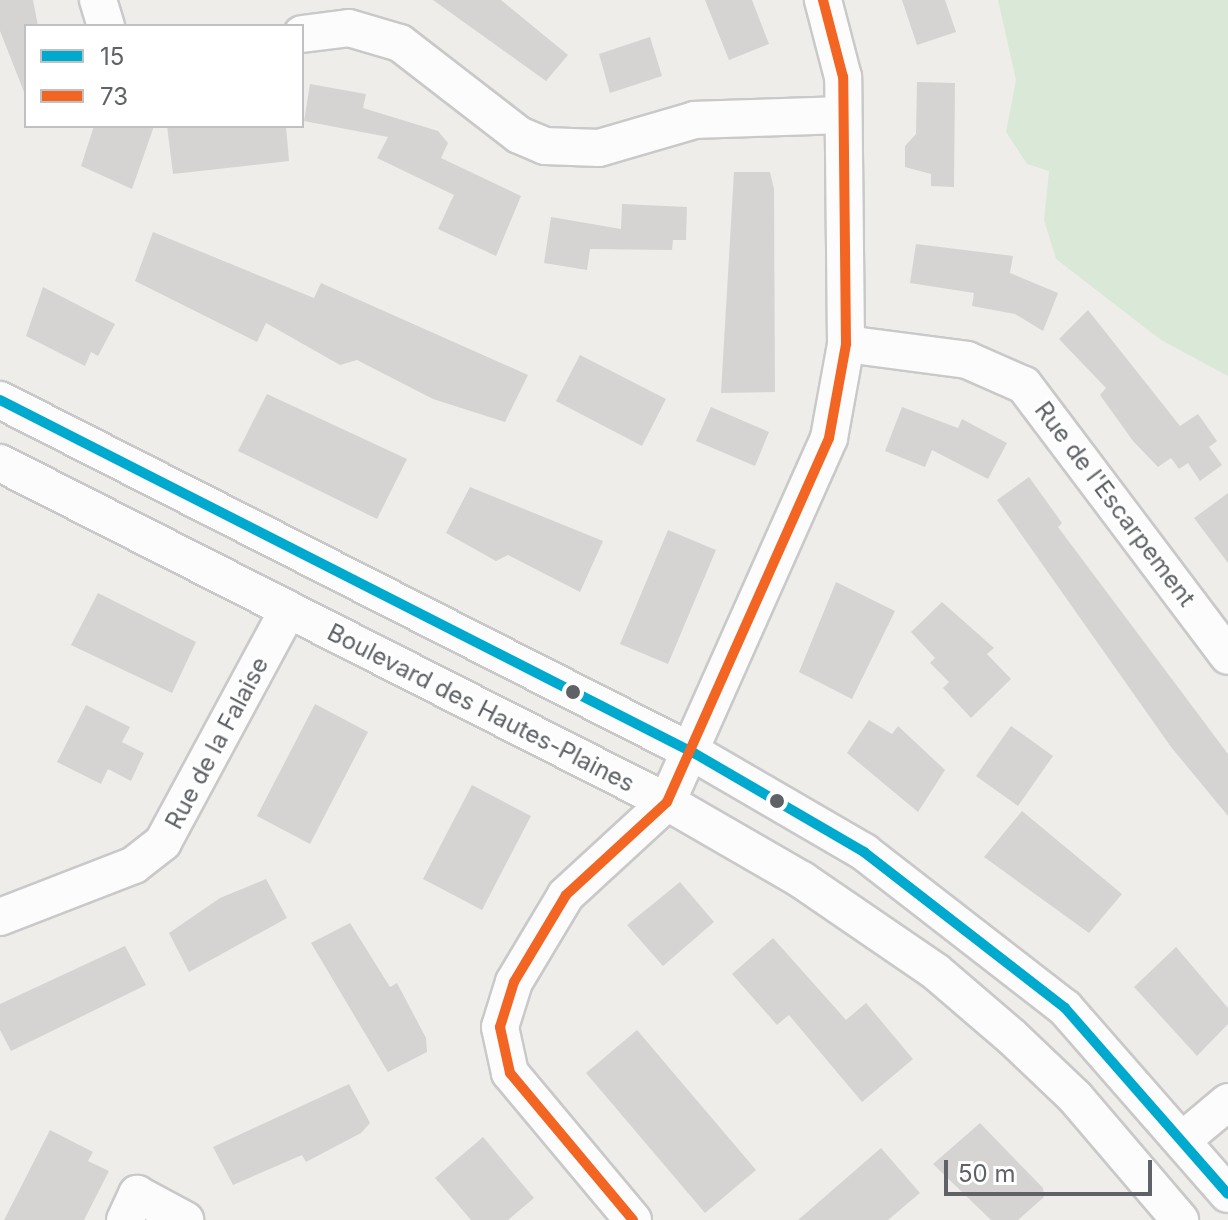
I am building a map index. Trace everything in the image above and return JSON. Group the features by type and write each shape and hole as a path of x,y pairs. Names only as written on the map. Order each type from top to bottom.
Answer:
{"street":[{"path":"98,0 105,24"},
{"path":"633,1220 510,1073 500,1027 514,982 566,895 667,802 694,753 809,495 829,438 846,344 842,115 837,38 823,0"},
{"path":"304,34 349,28 400,43 519,135 545,146 599,148 695,120 842,115"},
{"name":"Rue de l'Escarpement","path":"846,344 967,360 1024,385 1228,656"},
{"path":"0,400 694,753 864,852 995,947 1065,1008 1185,1138 1228,1194"},
{"name":"Boulevard des Hautes-Plaines","path":"0,463 667,802 802,880 935,971 1075,1097 1180,1220"},
{"name":"Rue de la Falaise","path":"0,917 134,865 163,842 288,610"},
{"path":"1185,1138 1228,1102"},
{"path":"125,1220 137,1194 185,1220"}],"green space":[{"path":"998,0 1228,0 1228,376 1161,340 1056,259 1044,220 1049,171 1027,164 1006,132 1016,80"}],"building":[{"path":"0,0 33,0 38,24 24,24 24,92 0,31"},
{"path":"433,0 501,0 568,55 546,81"},
{"path":"705,0 752,0 769,44 729,60"},
{"path":"902,0 945,0 956,32 917,45"},
{"path":"650,37 662,76 610,93 599,54"},
{"path":"917,82 955,83 954,187 931,186 931,174 905,167 905,146 916,134"},
{"path":"310,84 366,94 363,108 438,131 448,143 441,158 521,196 496,256 438,229 454,195 377,158 388,137 304,121"},
{"path":"93,128 153,128 132,189 81,166"},
{"path":"167,128 286,128 289,161 173,174"},
{"path":"734,172 770,172 774,189 775,392 721,393"},
{"path":"622,204 687,207 686,240 673,240 672,250 590,249 587,270 544,263 551,217 621,229"},
{"path":"153,232 314,298 321,283 528,375 505,422 433,399 357,360 340,365 266,323 257,342 135,281"},
{"path":"916,244 1013,256 1010,273 1058,293 1043,331 1015,314 972,306 974,293 910,283"},
{"path":"43,287 115,324 98,356 91,352 85,366 26,336"},
{"path":"1088,310 1180,426 1198,414 1217,441 1209,447 1222,465 1200,481 1188,463 1179,469 1171,458 1158,467 1133,441 1100,395 1106,388 1059,339"},
{"path":"580,355 666,399 642,446 556,401"},
{"path":"267,394 407,459 377,519 238,451"},
{"path":"711,407 769,432 755,466 696,441"},
{"path":"902,407 958,428 962,419 1007,443 988,479 932,450 925,467 885,451"},
{"path":"1029,477 1062,523 1058,527 1228,754 1228,816 1171,747 997,500"},
{"path":"470,487 603,541 580,592 508,555 496,561 446,533"},
{"path":"1228,493 1228,563 1194,518"},
{"path":"668,530 716,550 668,664 620,644"},
{"path":"836,582 895,611 852,699 799,672"},
{"path":"98,593 196,642 172,693 71,645"},
{"path":"942,602 994,648 987,654 1011,679 971,718 943,688 949,682 930,663 935,658 911,632"},
{"path":"315,704 368,732 310,844 257,816"},
{"path":"86,705 130,727 122,742 144,753 131,781 108,769 101,784 57,762"},
{"path":"869,720 892,734 898,726 945,770 918,812 847,753"},
{"path":"1011,726 1053,756 1018,806 976,776"},
{"path":"472,785 531,816 482,910 423,879"},
{"path":"1022,811 1122,894 1089,933 984,857"},
{"path":"266,879 287,918 189,972 169,933 220,898"},
{"path":"680,882 714,922 663,966 627,925"},
{"path":"350,923 390,987 397,983 426,1038 427,1052 388,1072 311,943"},
{"path":"773,938 846,1020 866,1003 913,1059 862,1102 789,1015 777,1025 732,974"},
{"path":"125,946 146,985 11,1051 0,1030 0,1004"},
{"path":"1176,947 1228,1008 1228,1024 1197,1056 1134,987"},
{"path":"637,1030 756,1170 705,1213 586,1073"},
{"path":"349,1084 370,1123 361,1133 306,1162 302,1155 233,1185 213,1147"},
{"path":"980,1123 1043,1188 1044,1197 1018,1220 991,1220 933,1164"},
{"path":"50,1130 93,1152 88,1161 109,1171 84,1220 4,1220"},
{"path":"483,1137 534,1198 508,1220 471,1220 435,1178"},
{"path":"881,1148 920,1193 888,1220 798,1220"}],"transit line":[{"name":"73","path":"633,1220 510,1073 500,1027 514,982 566,895 667,802 829,438 846,344 843,77 823,0"},
{"name":"15","path":"0,400 694,753 864,852 1065,1008 1228,1194"}]}
